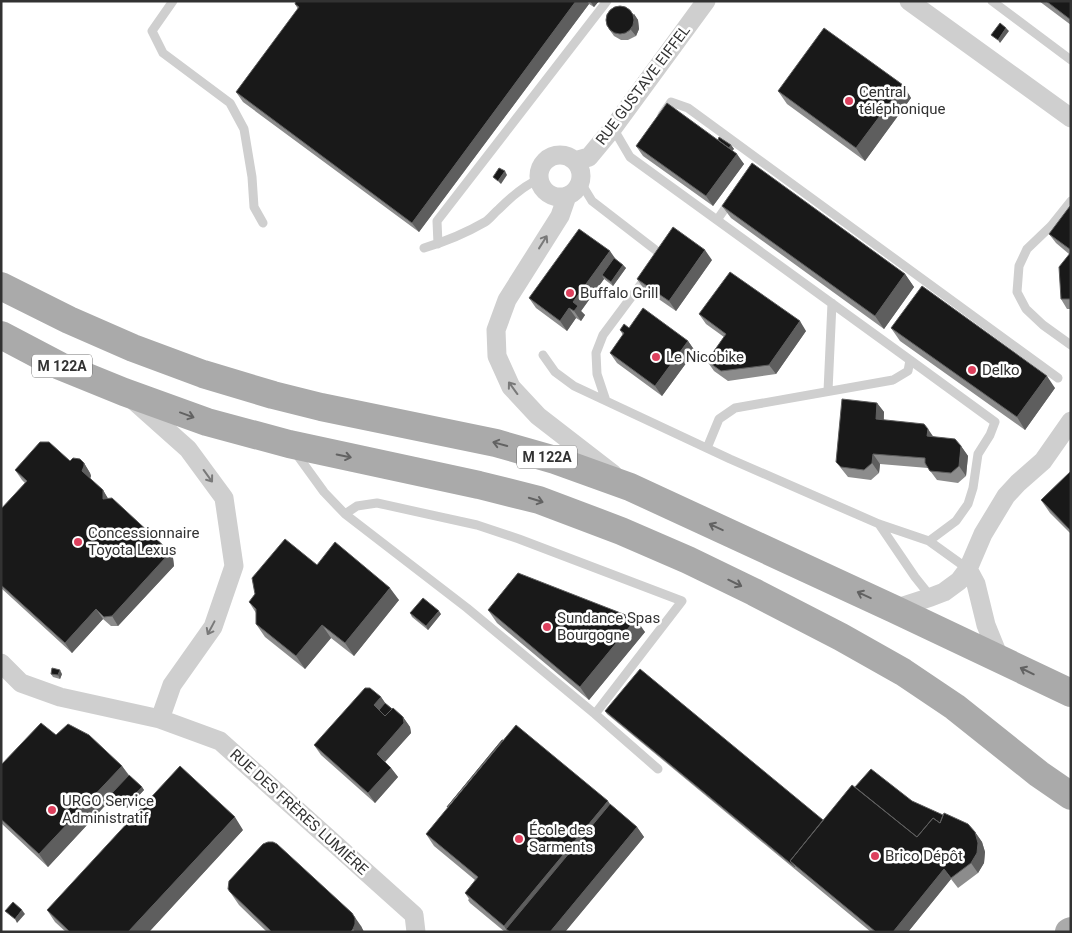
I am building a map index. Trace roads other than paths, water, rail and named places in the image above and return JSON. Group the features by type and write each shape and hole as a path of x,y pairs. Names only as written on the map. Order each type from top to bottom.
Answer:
{"main road":[{"name":"M 122A","path":"1,286 69,320 132,348 203,374 273,395 496,443 554,460 630,487 1071,692"},
{"name":"M 122A","path":"1,335 60,366 206,422 289,444 479,485 539,500 621,531 688,560 841,637 904,672 955,707 1071,796"}],"street":[{"name":"RUE GUSTAVE EIFFEL","path":"575,161 589,157 613,128 706,1"},
{"path":"909,1 1071,118"},
{"path":"574,190 558,197 549,194 543,188 539,179 540,169 546,160 555,155 566,156 575,161 582,175 574,190 560,216 507,300 496,330 497,356 511,387 538,416 630,487"},
{"path":"124,392 188,448 224,498 234,566 212,627 172,685 160,719"},
{"path":"894,609 932,598 959,581 968,569 983,534 1006,496 1043,461 1071,421"},
{"path":"968,569 976,584 986,625 999,657"},
{"name":"RUE DES FRÈRES LUMIÈRE","path":"1,663 21,683 60,698 160,719 220,741 414,915 416,932"}],"lane":[{"path":"173,1 152,31 163,53 230,103 244,129 252,177 254,207 263,223"},
{"path":"438,244 437,221 607,1"},
{"path":"992,1 1071,60"},
{"path":"654,126 671,102 688,108 756,163 925,286 1058,378"},
{"path":"613,128 633,153 717,220 832,303 892,341 910,360 995,422 990,436 978,454 973,488 968,504 956,521 929,541"},
{"path":"424,248 438,244 486,221 527,184 539,179"},
{"path":"574,190 592,201 662,255 603,334 596,353 596,374 606,402"},
{"path":"717,220 738,190"},
{"path":"1071,201 1051,226 1027,249 1019,266 1017,292 1026,309 1044,325 1071,344"},
{"path":"828,391 832,303"},
{"path":"543,355 555,372 574,386 707,448 879,524 929,541 968,569"},
{"path":"707,448 719,419 735,408 893,380 908,371 910,360"},
{"path":"289,444 324,492 346,514 467,608 658,769"},
{"path":"346,514 357,506 377,503 477,525 682,601 595,714"},
{"path":"879,524 915,577 932,598"}],"place":[{"name":"Central téléphonique","path":"849,101"},
{"name":"Buffalo Grill","path":"570,293"},
{"name":"Le Nicobike","path":"656,357"},
{"name":"Delko","path":"972,370"},
{"name":"Concessionnaire Toyota Lexus","path":"78,542"},
{"name":"Sundance Spas Bourgogne","path":"547,627"},
{"name":"URGO Service Administratif","path":"52,810"},
{"name":"École des Sarments","path":"519,839"},
{"name":"Brico Dépôt","path":"875,856"}]}
